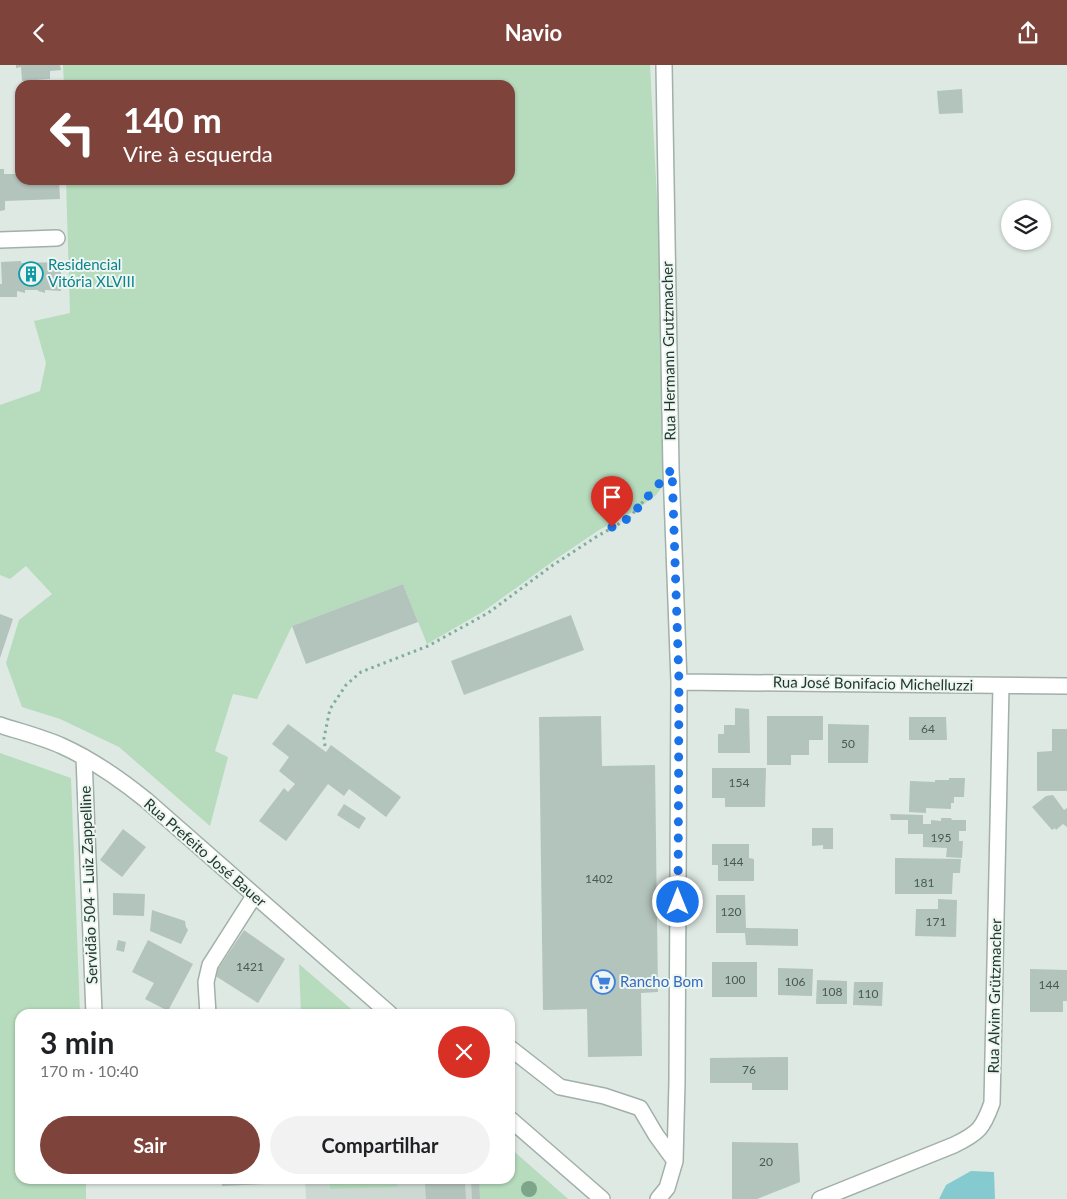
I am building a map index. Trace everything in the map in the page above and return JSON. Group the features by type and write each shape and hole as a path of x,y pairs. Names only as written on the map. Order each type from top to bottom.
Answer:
{"street":[{"name":"Rua Hermann Grutzmacher","path":"658,1199 667,1188 674,1161 677,1081 679,682 672,469 664,65"},
{"path":"0,240 57,238"},
{"name":"Rua José Bonifacio Michelluzzi","path":"679,682 1067,686"},
{"name":"Rua Alvim Grützmacher","path":"820,1199 954,1145 974,1135 986,1122 992,1103 1001,686"},
{"name":"Rua Prefeito José Bauer","path":"0,725 60,745 118,778 146,800 384,1009"},
{"name":"Servidão 504 - Luiz Zappelline","path":"84,757 94,1009"},
{"path":"208,1009 206,982 210,965 254,896"},
{"path":"515,1052 560,1087 604,1096 640,1108 674,1161"},
{"path":"515,1123 602,1199"},
{"name":"Rua Hermann Grutzmacher","path":"671,1177 672,1199"}],"path":[{"path":"324,746 330,709 346,685 361,673 428,646 488,613 553,565 629,518 672,469"}],"shaded area":[{"path":"515,1152 568,1199 306,1199 305,1184 515,1184"}],"green space":[{"path":"63,65 650,65 671,469 666,482 656,495 636,510 599,530 484,611 427,644 403,584 292,626 257,699 233,694 215,751 228,757 210,826 119,747 60,719 22,707 6,663 19,620 52,594 26,566 10,579 0,575 0,405 40,391 46,363 34,321 70,313 66,185 515,185 515,80 64,80"},
{"path":"0,753 71,778 80,1009 15,1009 15,1184 86,1184 86,1199 0,1199"},
{"path":"299,964 351,1009 301,1009"},
{"path":"515,1152 568,1199 480,1199 479,1184 515,1184"},
{"path":"330,1184 397,1184 397,1187 330,1189"}],"water":[{"path":"971,1171 994,1172 995,1199 939,1199 946,1185"}],"building":[{"path":"16,65 60,65 61,70 50,71 50,79 22,80 21,67 16,68"},
{"path":"962,89 963,113 939,114 937,91"},
{"path":"0,169 4,169 4,174 15,174 15,185 59,185 60,199 5,201 5,210 0,211"},
{"name":"Residencial Vitória XLVIII","path":"21,261 21,263 61,262 61,291 45,290 45,293 38,290 25,290 25,293 17,291 17,297 0,297 0,284 2,284 1,262"},
{"path":"403,584 418,622 306,664 292,626"},
{"path":"0,614 13,619 0,658"},
{"path":"571,615 584,650 464,695 451,661"},
{"path":"735,708 749,709 750,753 718,753 718,734 724,734 724,725 735,725"},
{"path":"601,716 602,766 655,765 658,992 641,993 642,1056 588,1057 587,1009 543,1010 539,717"},
{"path":"767,716 823,716 823,740 809,740 809,755 791,755 791,765 767,765"},
{"path":"909,717 946,717 947,740 909,740"},
{"path":"288,724 326,752 331,745 401,797 386,817 349,789 344,796 328,784 286,841 259,821 284,788 288,792 295,784 279,771 289,757 272,744"},
{"path":"828,724 869,725 868,763 828,763"},
{"path":"1052,729 1067,729 1067,791 1037,791 1037,752 1052,751"},
{"path":"712,768 766,768 765,807 725,807 725,798 712,798"},
{"path":"949,778 965,778 964,797 954,797 951,809 926,808 926,813 909,812 910,781 935,782 935,780 949,780"},
{"path":"1053,795 1064,810 1067,808 1067,827 1063,824 1056,830 1055,828 1052,830 1032,807 1046,796"},
{"path":"344,804 366,818 359,829 337,815"},
{"path":"890,814 923,815 923,824 931,824 931,820 941,821 941,818 966,820 966,831 959,831 959,841 963,841 962,858 946,857 947,848 923,847 923,834 908,834 908,820 891,820"},
{"path":"812,828 833,828 833,849 823,849 823,845 812,846"},
{"path":"123,829 146,847 122,877 100,860"},
{"path":"712,844 749,844 749,858 754,859 754,881 718,881 718,865 712,865"},
{"path":"895,858 961,859 960,873 953,873 952,894 895,894"},
{"path":"113,893 145,894 144,916 113,915"},
{"path":"716,895 745,895 746,928 798,929 798,946 746,945 745,933 716,933"},
{"path":"938,899 957,900 956,937 915,936 916,909 938,909"},
{"path":"152,910 185,921 188,930 181,944 150,931"},
{"path":"244,930 285,959 258,1003 214,975"},
{"path":"118,940 126,942 124,952 116,950"},
{"path":"148,940 193,964 169,1009 164,1009 145,999 154,983 132,972"},
{"path":"712,962 757,962 757,997 712,997"},
{"path":"778,968 813,969 812,996 778,995"},
{"path":"1030,969 1067,970 1067,1001 1063,1001 1063,1012 1030,1012"},
{"path":"817,980 847,981 847,1004 816,1004"},
{"path":"854,982 883,982 882,1006 853,1005"},
{"path":"788,1057 788,1090 752,1090 752,1083 710,1083 710,1058"},
{"path":"732,1142 798,1143 800,1182 757,1199 732,1199"},
{"path":"222,1184 265,1184 222,1186"},
{"path":"425,1184 465,1184 466,1199 426,1199"},
{"path":"471,1184 479,1184 480,1199 472,1199"}],"place":[{"name":"Residencial Vitória XLVIII","path":"31,274"},
{"name":"Rancho Bom","path":"603,982"}],"route":[{"path":"612,527 629,518 672,469 679,682 678,902"}]}
